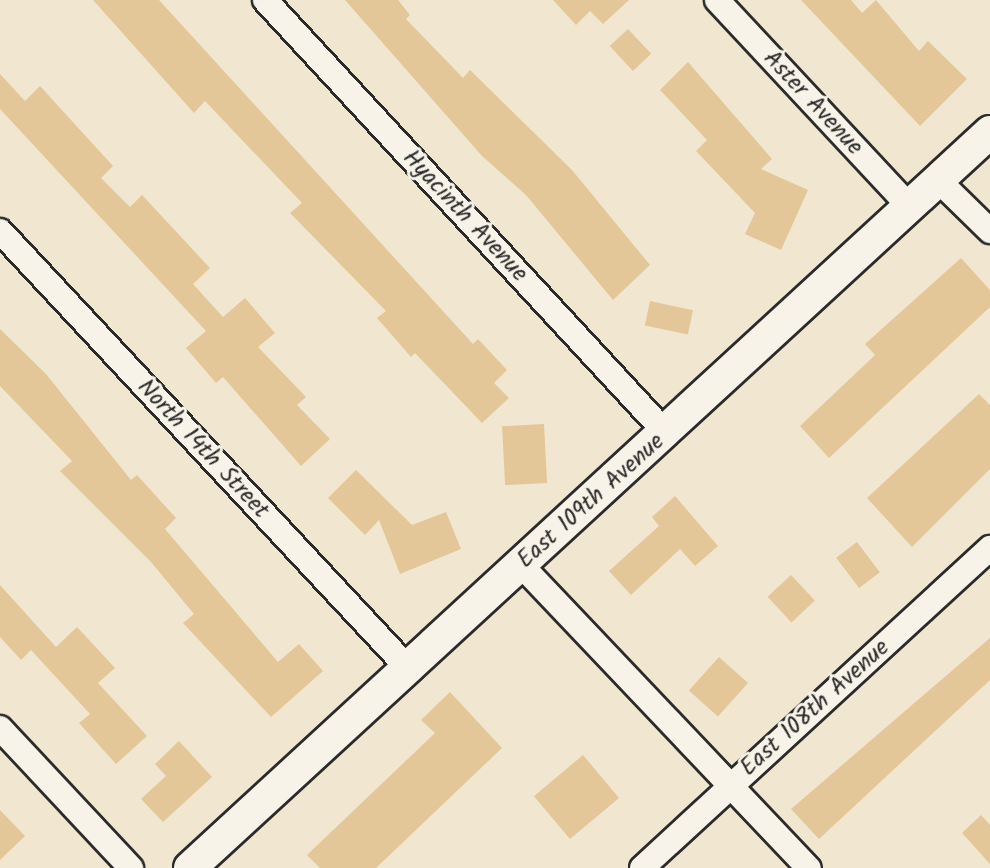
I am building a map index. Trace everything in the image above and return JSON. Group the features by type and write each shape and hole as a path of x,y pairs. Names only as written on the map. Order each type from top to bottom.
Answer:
{"street":[{"name":"Hyacinth Avenue","path":"265,0 666,433"},
{"name":"Aster Avenue","path":"717,0 910,206"},
{"name":"East 109th Avenue","path":"190,868 666,433 990,132"},
{"path":"938,180 990,232"},
{"name":"North 14th Street","path":"0,231 407,667"},
{"name":"East 108th Avenue","path":"642,868 990,548"},
{"path":"521,565 809,868"},
{"path":"0,728 131,868"}],"building":[{"path":"93,0 159,0 473,344 478,339 507,370 494,383 509,398 482,423 415,353 411,357 377,318 386,311 290,213 302,203 205,101 194,113"},
{"path":"345,0 398,0 410,15 406,19 463,78 470,70 572,170 650,265 613,300 526,195 482,156"},
{"path":"553,0 629,0 603,24 590,11 576,25"},
{"path":"801,0 851,0 862,13 876,0 919,51 928,41 967,79 920,126"},
{"path":"628,29 651,54 633,71 610,46"},
{"path":"688,62 772,159 761,169 808,190 781,250 745,234 755,213 696,151 707,140 660,90"},
{"path":"0,74 25,101 40,86 113,166 101,178 130,207 142,195 210,268 193,284 223,317 245,298 275,333 258,347 306,397 297,405 330,439 301,466 223,377 216,383 186,348 206,331 0,109"},
{"path":"961,258 990,290 990,307 829,458 800,426 875,355 865,344"},
{"path":"650,301 693,310 688,335 645,325"},
{"path":"0,329 46,374 131,480 137,475 176,518 165,529 278,662 299,644 323,671 271,717 183,623 194,614 151,562 60,471 72,461 0,386"},
{"path":"979,394 990,405 990,469 912,547 867,498"},
{"path":"544,424 547,483 505,485 502,426"},
{"path":"356,470 412,525 446,512 461,549 400,574 379,520 365,535 328,498"},
{"path":"675,496 718,546 695,566 680,549 631,595 609,571 659,526 652,517"},
{"path":"857,542 880,572 859,588 836,558"},
{"path":"791,575 815,601 791,622 768,597"},
{"path":"0,585 56,647 77,627 115,668 98,683 147,736 116,764 79,723 90,714 31,650 21,660 0,637"},
{"path":"990,638 990,680 819,839 791,809"},
{"path":"719,657 748,683 718,717 689,690"},
{"path":"450,692 502,748 376,868 320,868 307,855 435,733 421,720"},
{"path":"179,741 212,777 163,822 141,799 166,776 155,764"},
{"path":"583,755 619,798 570,839 534,796"},
{"path":"0,810 25,836 0,860"},
{"path":"981,815 990,825 990,864 962,833"}]}
